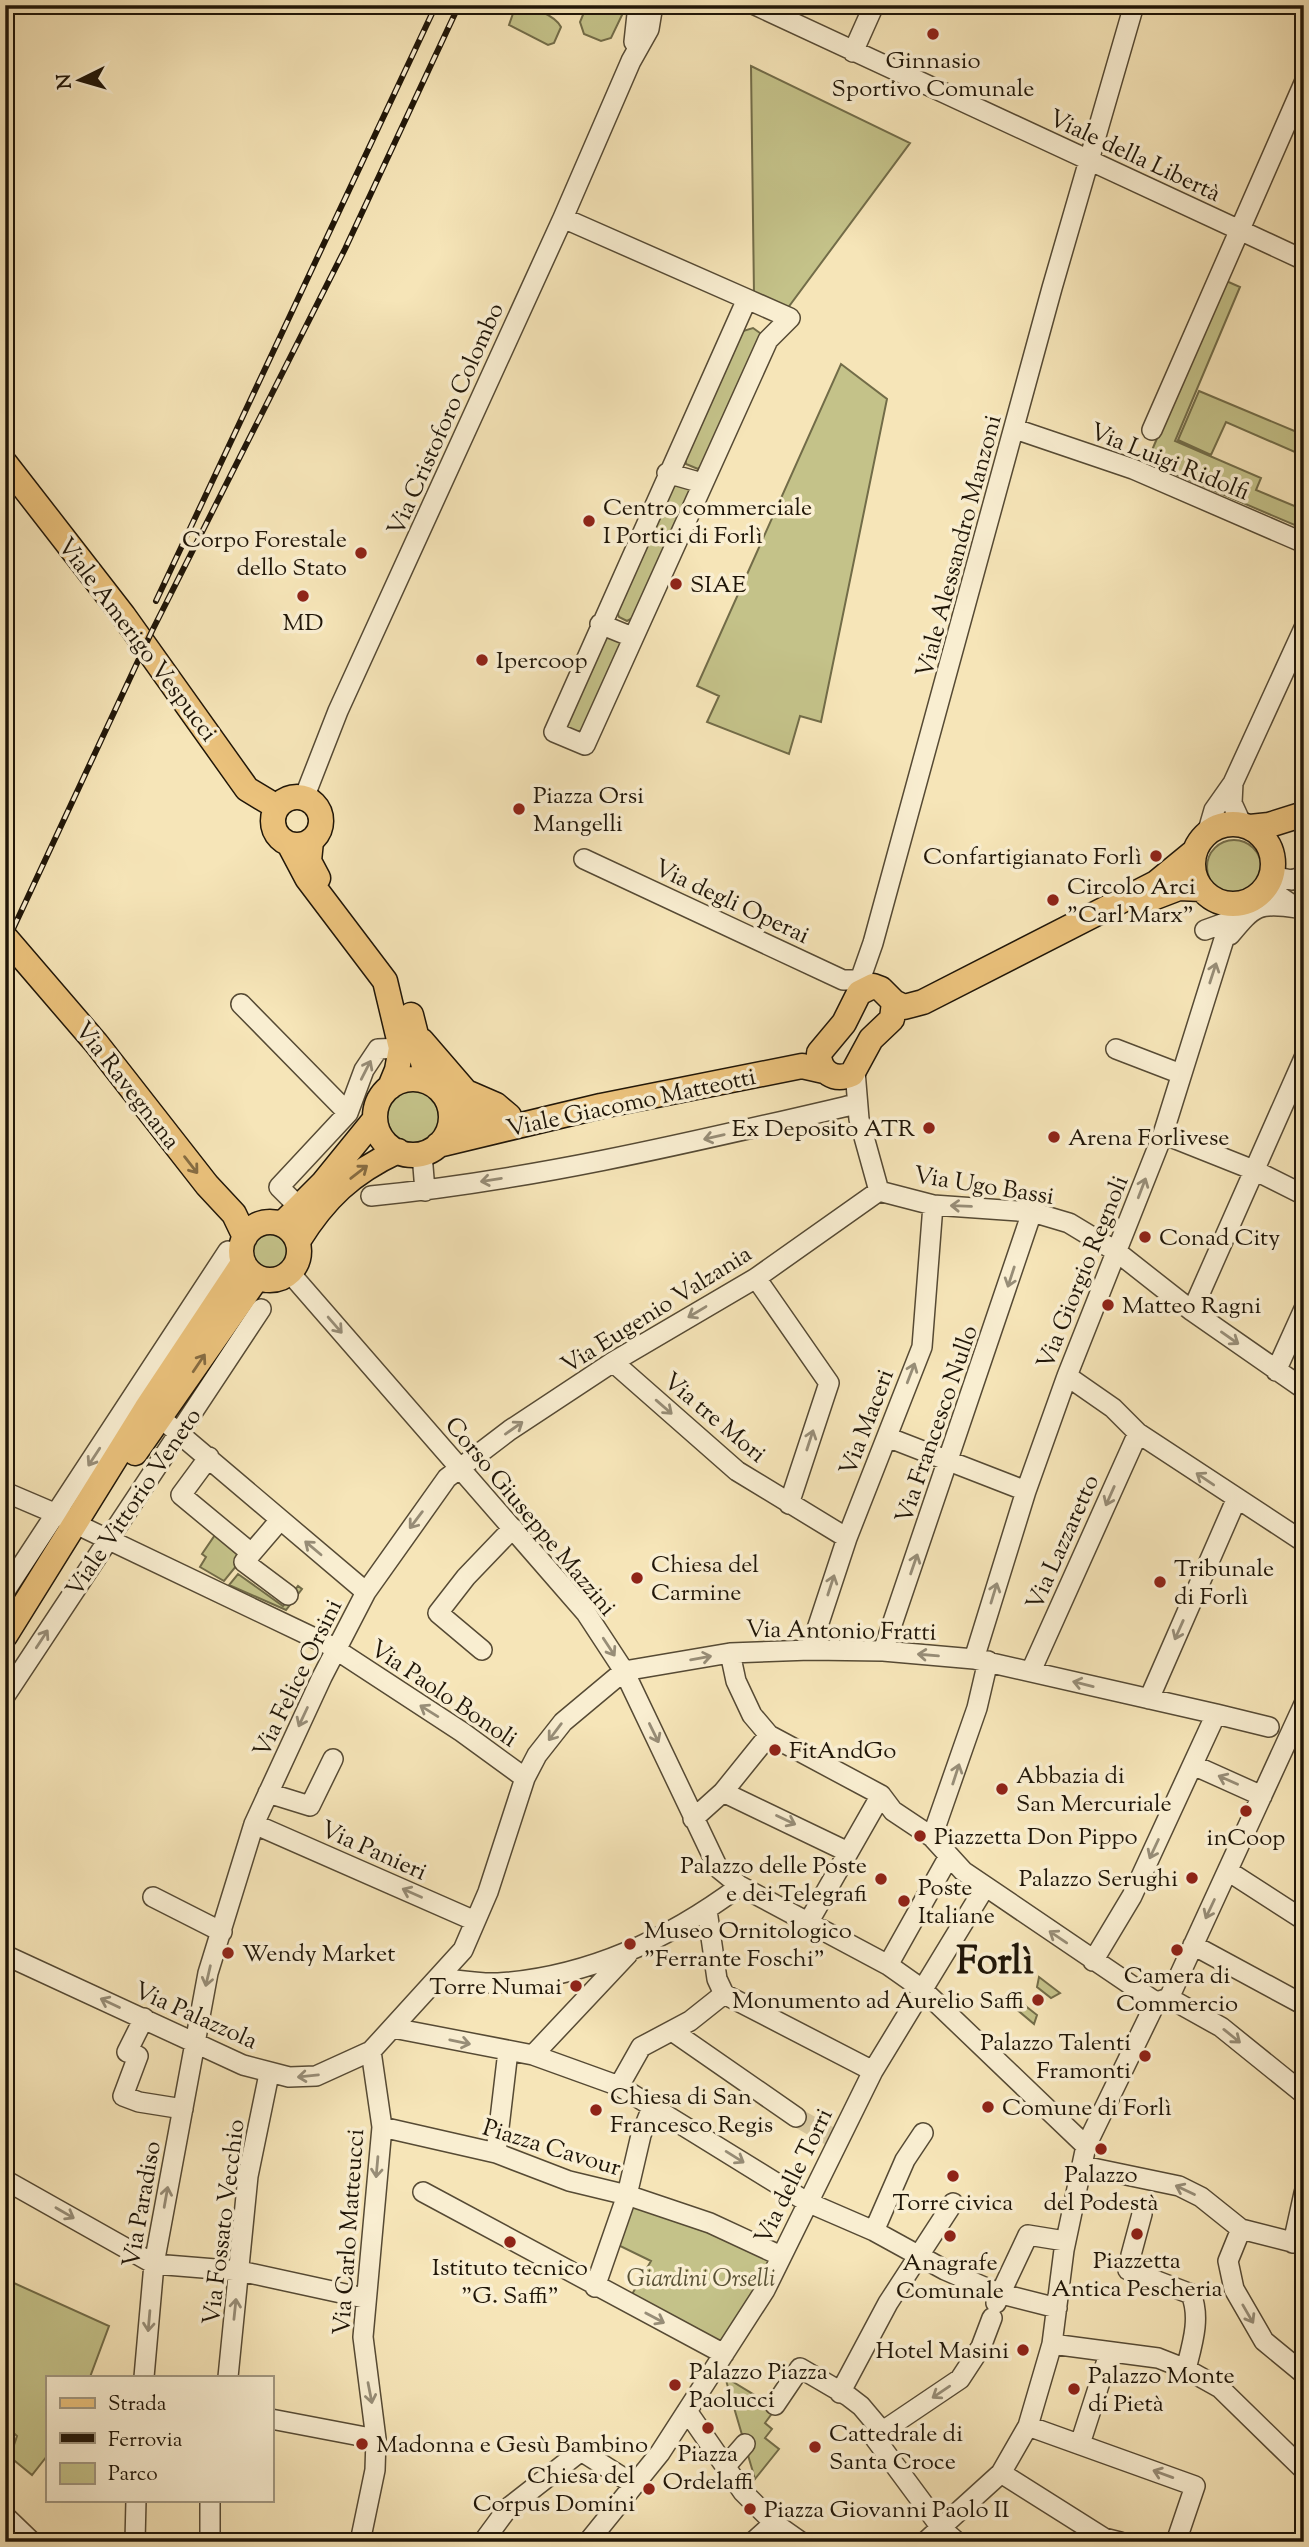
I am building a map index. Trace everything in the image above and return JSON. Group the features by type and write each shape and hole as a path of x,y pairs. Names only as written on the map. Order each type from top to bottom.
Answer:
{"main road":[{"name":"Viale Amerigo Vespucci","path":"5,463 131,626 247,789 277,807"},
{"path":"300,843 322,821 317,806 304,797 289,798 277,807 273,826 279,837 300,843 315,874 396,979 410,1012 407,1041 390,1087 379,1101 376,1119 380,1135 419,1150 451,1121 436,1088 407,1041"},
{"path":"833,1068 871,1039 893,1011 923,1003 1156,883 1224,825 1269,825 1304,815"},
{"path":"1268,844 1304,815"},
{"path":"1201,842 1194,869 1202,889 1232,912 1253,899 1269,881 1273,857 1268,844 1246,826"},
{"path":"893,1011 927,1011 1161,893 1179,888 1202,889"},
{"name":"Via Ravegnana","path":"5,937 96,1042 207,1185 234,1214 243,1257"},
{"path":"833,1068 844,1023 864,987 881,989 893,1011"},
{"path":"407,1041 466,1092 496,1105 509,1116"},
{"name":"Viale Giacomo Matteotti","path":"293,1224 365,1167 419,1150 601,1106 802,1066 833,1068"},
{"name":"Viale Giacomo Matteotti","path":"436,1088 457,1113 473,1119 509,1116 738,1072 833,1068"},
{"path":"390,1087 404,1080 436,1088"},
{"path":"293,1224 265,1222 257,1225 243,1257 274,1280 290,1273 299,1258 293,1224 376,1119"},
{"name":"Viale Vittorio Veneto","path":"154,1415 186,1333 243,1257"},
{"name":"Viale Vittorio Veneto","path":"5,1636 53,1563 71,1521 154,1415 243,1257"}],"street":[{"path":"631,61 638,5"},
{"path":"649,29 653,5"},
{"path":"631,61 662,5"},
{"name":"Viale della Libertà","path":"755,5 1304,260"},
{"path":"853,52 874,5"},
{"name":"Viale Alessandro Manzoni","path":"864,987 873,943 1052,288 1135,5"},
{"name":"Via Cristoforo Colombo","path":"304,797 338,711 564,218 631,61"},
{"path":"1152,430 1304,83"},
{"path":"564,218 790,318 768,340 585,745 554,732 667,472 747,299"},
{"name":"Via Luigi Ridolfi","path":"1015,429 1133,468 1304,543"},
{"path":"667,472 702,483"},
{"path":"600,624 632,637"},
{"path":"1201,842 1214,810 1233,783 1304,628"},
{"path":"1233,783 1232,803 1246,826"},
{"name":"Via degli Operai","path":"584,859 843,980 864,987"},
{"path":"1269,881 1292,880 1304,876"},
{"path":"1269,881 1302,906"},
{"path":"1222,944 1244,916 1258,907 1302,906"},
{"path":"1205,930 1232,912"},
{"name":"Via Giorgio Regnoli","path":"932,1838 973,1720 981,1660 1026,1491 1067,1376 1163,1134 1232,912"},
{"path":"241,1004 348,1113"},
{"path":"293,1224 279,1187 348,1113 364,1070 378,1049 407,1041"},
{"path":"1116,1049 1181,1074"},
{"path":"1192,1311 1304,1058"},
{"path":"833,1068 855,1112 879,1191"},
{"path":"371,1196 425,1191 608,1161 855,1112"},
{"path":"1163,1134 1256,1171 1304,1195"},
{"path":"419,1150 425,1191"},
{"name":"Via Ugo Bassi","path":"879,1191 933,1205 1032,1212 1069,1223 1117,1252 1192,1311 1304,1389"},
{"name":"Via Eugenio Valzania","path":"460,1469 510,1430 613,1362 756,1278 879,1191"},
{"name":"Via Maceri","path":"810,1650 847,1538 922,1347 933,1205"},
{"name":"Via Francesco Nullo","path":"883,1651 950,1462 1032,1212"},
{"name":"Corso Giuseppe Mazzini","path":"290,1273 586,1613 624,1671 718,1868 740,1886 888,1965 922,1989 1030,2104 1086,2146"},
{"path":"756,1278 829,1383 789,1504"},
{"name":"Viale Vittorio Veneto","path":"5,1591 71,1521 154,1415 261,1309"},
{"path":"1276,1371 1304,1309"},
{"name":"Via tre Mori","path":"613,1362 737,1471 847,1538"},
{"path":"1067,1376 1113,1408 1138,1433 1236,1500 1304,1542"},
{"path":"154,1415 209,1457 279,1520 366,1592"},
{"name":"Viale Vittorio Veneto","path":"5,1696 106,1539 154,1415"},
{"name":"Via Lazzaretto","path":"1031,1671 1138,1433"},
{"path":"887,1437 1026,1491"},
{"path":"209,1457 181,1495 251,1553"},
{"name":"Via Felice Orsini","path":"195,2040 208,1973 254,1824 268,1793 366,1592 447,1478 460,1469"},
{"name":"Via Paolo Bonoli","path":"5,1492 71,1521 335,1651 463,1732 525,1778"},
{"path":"1149,1699 1236,1500"},
{"path":"279,1520 244,1562 288,1595"},
{"path":"482,1650 438,1613 466,1577 513,1528"},
{"name":"Via Antonio Fratti","path":"624,1671 730,1653 810,1650 883,1651 981,1660 1216,1714 1280,1732"},
{"path":"730,1653 736,1681 752,1715 769,1735 881,1795 893,1811 932,1838 956,1865 985,1887 1093,1961 1162,2000 1221,2027 1304,2094"},
{"path":"371,2051 463,1950 488,1892 525,1778 563,1722 624,1671"},
{"path":"925,2542 950,2535 1006,2476 1035,2428 1052,2344 1065,2241 1086,2146 1193,1945 1228,1871 1262,1796 1280,1732 1302,1711"},
{"path":"1093,1961 1132,1896 1216,1714"},
{"path":"693,1819 723,1792 769,1735"},
{"path":"268,1793 310,1806 333,1759"},
{"path":"1194,1765 1262,1796"},
{"path":"723,1792 848,1852"},
{"path":"808,1923 881,1795"},
{"name":"Via Panieri","path":"254,1824 475,1921"},
{"path":"888,1965 956,1865"},
{"path":"1228,1871 1304,1920"},
{"path":"439,1978 495,1983 553,1977 586,1968 631,1950 707,1910 740,1886"},
{"name":"Via delle Torri","path":"588,2542 660,2453 765,2290 835,2139 873,2071 891,2054 922,1989 985,1887"},
{"path":"153,1898 222,1932"},
{"path":"707,1910 717,1979 724,1994 873,2071"},
{"path":"1193,1945 1304,2005"},
{"path":"533,2055 631,1950"},
{"name":"Via Palazzola","path":"5,1955 269,2074 316,2076 371,2051"},
{"path":"619,2086 641,2047 690,2021 724,1994"},
{"path":"144,2018 127,2052 138,2056 123,2096 139,2102 183,2109"},
{"path":"393,2028 533,2055 619,2086 807,2202 874,2231 919,2256 995,2305 1057,2308"},
{"path":"672,2031 796,2117"},
{"name":"Via Paradiso","path":"144,2376 154,2264 195,2040"},
{"name":"Via Carlo Matteucci","path":"360,2542 375,2470 376,2439 365,2369 365,2298 382,2127 371,2051"},
{"path":"497,2148 508,2051"},
{"name":"Via Fossato Vecchio","path":"228,2376 248,2176 269,2074"},
{"path":"653,2105 641,2135 627,2195 710,2223 780,2256"},
{"name":"Piazza Cavour","path":"382,2127 497,2148 569,2182 627,2195 595,2287"},
{"path":"874,2231 905,2160 923,2133"},
{"path":"1083,2166 1179,2186 1201,2197 1241,2229 1298,2244 1304,2193"},
{"path":"5,2180 154,2264 240,2271 365,2298"},
{"path":"423,2192 595,2287 724,2354"},
{"path":"840,2393 888,2303 953,2203"},
{"path":"1142,2214 1130,2262 1191,2294 1194,2303 1195,2335 1186,2369"},
{"path":"1241,2229 1228,2260 1234,2289 1264,2341 1304,2374"},
{"path":"874,2437 960,2379 981,2347 995,2305 1028,2235 1065,2241"},
{"path":"1052,2344 1109,2354 1158,2358 1186,2369 1220,2388 1304,2470"},
{"path":"1080,2444 1109,2354"},
{"path":"775,2405 800,2368 861,2406 877,2426 874,2437"},
{"path":"687,2411 743,2492 774,2523 801,2542"},
{"path":"273,2419 376,2439"},
{"path":"1035,2428 1195,2486 1176,2542"},
{"path":"874,2437 950,2535"},
{"path":"726,2467 745,2444"},
{"path":"483,2542 508,2508 581,2451 633,2484"},
{"path":"1006,2476 1104,2538 1120,2542"},
{"path":"135,2542 136,2502"},
{"path":"209,2542 210,2502"},
{"path":"5,2516 32,2542"},
{"path":"753,2542 774,2523"}],"green space":[{"path":"516,5 541,12 558,23 561,27 554,43 548,45 509,25"},
{"path":"587,5 620,5 623,13 611,38 601,41 584,34 580,22"},
{"path":"751,66 910,143 787,309 754,295"},
{"path":"1224,280 1240,287 1175,441 1261,478 1256,490 1304,510 1304,529 1147,462"},
{"path":"753,328 760,333 762,341 705,462 698,469 686,464 685,455 743,331"},
{"path":"841,364 887,399 821,722 800,716 789,754 707,722 719,696 697,686"},
{"path":"1199,391 1304,435 1304,456 1226,422 1211,455 1178,440"},
{"path":"674,483 689,484 691,493 638,615 627,621 619,617 616,609"},
{"path":"605,637 620,639 623,646 583,732 567,730 568,720"},
{"path":"1234,840 1253,848 1261,867 1253,886 1234,894 1215,886 1207,867 1215,848"},
{"path":"414,1089 433,1097 441,1116 433,1135 414,1143 395,1135 387,1116 395,1097"},
{"path":"270,1234 282,1239 287,1251 282,1263 270,1268 258,1263 253,1251 258,1239"},
{"path":"217,1532 246,1554 224,1581 200,1567 206,1557 202,1554"},
{"path":"238,1574 283,1606 298,1586 302,1589 286,1610 229,1585"},
{"path":"1039,1977 1060,1993 1051,1998 1037,1987"},
{"path":"1023,2004 1037,2015 1034,2024 1015,2008"},
{"name":"Giardini Orselli","path":"630,2200 774,2259 721,2344 631,2296 651,2261 616,2244"},
{"path":"5,2279 109,2326 90,2376 46,2376 46,2457 32,2475 10,2457 17,2436 5,2425"},
{"path":"725,2377 776,2408 765,2423 772,2429 765,2438 779,2449 755,2479"}],"tunnel":[{"path":"796,2117 833,2138"}],"railway":[{"path":"156,601 436,5"},
{"path":"5,946 152,631 345,249 459,5"}],"place":[{"name":"Ginnasio Sportivo Comunale","path":"933,34"},
{"name":"Centro commerciale I Portici di Forlì","path":"589,521"},
{"name":"Corpo Forestale dello Stato","path":"361,553"},
{"name":"SIAE","path":"676,584"},
{"name":"MD","path":"303,596"},
{"name":"Ipercoop","path":"482,660"},
{"name":"Piazza Orsi Mangelli","path":"519,809"},
{"name":"Confartigianato Forlì","path":"1156,856"},
{"name":"Circolo Arci \"Carl Marx\"","path":"1053,900"},
{"name":"Ex Deposito ATR","path":"929,1128"},
{"name":"Arena Forlivese","path":"1054,1137"},
{"name":"Conad City","path":"1145,1237"},
{"name":"Matteo Ragni","path":"1108,1305"},
{"name":"Chiesa del Carmine","path":"637,1578"},
{"name":"Tribunale di Forlì","path":"1160,1582"},
{"name":"FitAndGo","path":"775,1750"},
{"name":"Abbazia di San Mercuriale","path":"1002,1789"},
{"name":"inCoop","path":"1246,1811"},
{"name":"Piazzetta Don Pippo","path":"920,1836"},
{"name":"Palazzo Serughi","path":"1192,1878"},
{"name":"Palazzo delle Poste e dei Telegrafi","path":"881,1879"},
{"name":"Poste Italiane","path":"904,1901"},
{"name":"Museo Ornitologico \"Ferrante Foschi\"","path":"630,1944"},
{"name":"Camera di Commercio","path":"1177,1950"},
{"name":"Wendy Market","path":"228,1953"},
{"name":"Torre Numai","path":"576,1986"},
{"name":"Monumento ad Aurelio Saffi","path":"1038,2000"},
{"name":"Palazzo Talenti Framonti","path":"1145,2056"},
{"name":"Comune di Forlì","path":"988,2107"},
{"name":"Chiesa di San Francesco Regis","path":"596,2110"},
{"name":"Palazzo del Podestà","path":"1101,2149"},
{"name":"Torre civica","path":"953,2176"},
{"name":"Piazzetta Antica Pescheria","path":"1137,2234"},
{"name":"Anagrafe Comunale","path":"950,2236"},
{"name":"Istituto tecnico \"G. Saffi\"","path":"510,2242"},
{"name":"Hotel Masini","path":"1023,2350"},
{"name":"Palazzo Piazza Paolucci","path":"675,2385"},
{"name":"Palazzo Monte di Pietà","path":"1074,2389"},
{"name":"Piazza Ordelaffi","path":"708,2428"},
{"name":"Madonna e Gesù Bambino","path":"362,2444"},
{"name":"Cattedrale di Santa Croce","path":"815,2447"},
{"name":"Chiesa del Corpus Domini","path":"649,2489"},
{"name":"Piazza Giovanni Paolo II","path":"750,2509"}],"district":[{"name":"Forlì","path":"995,1960"}]}
